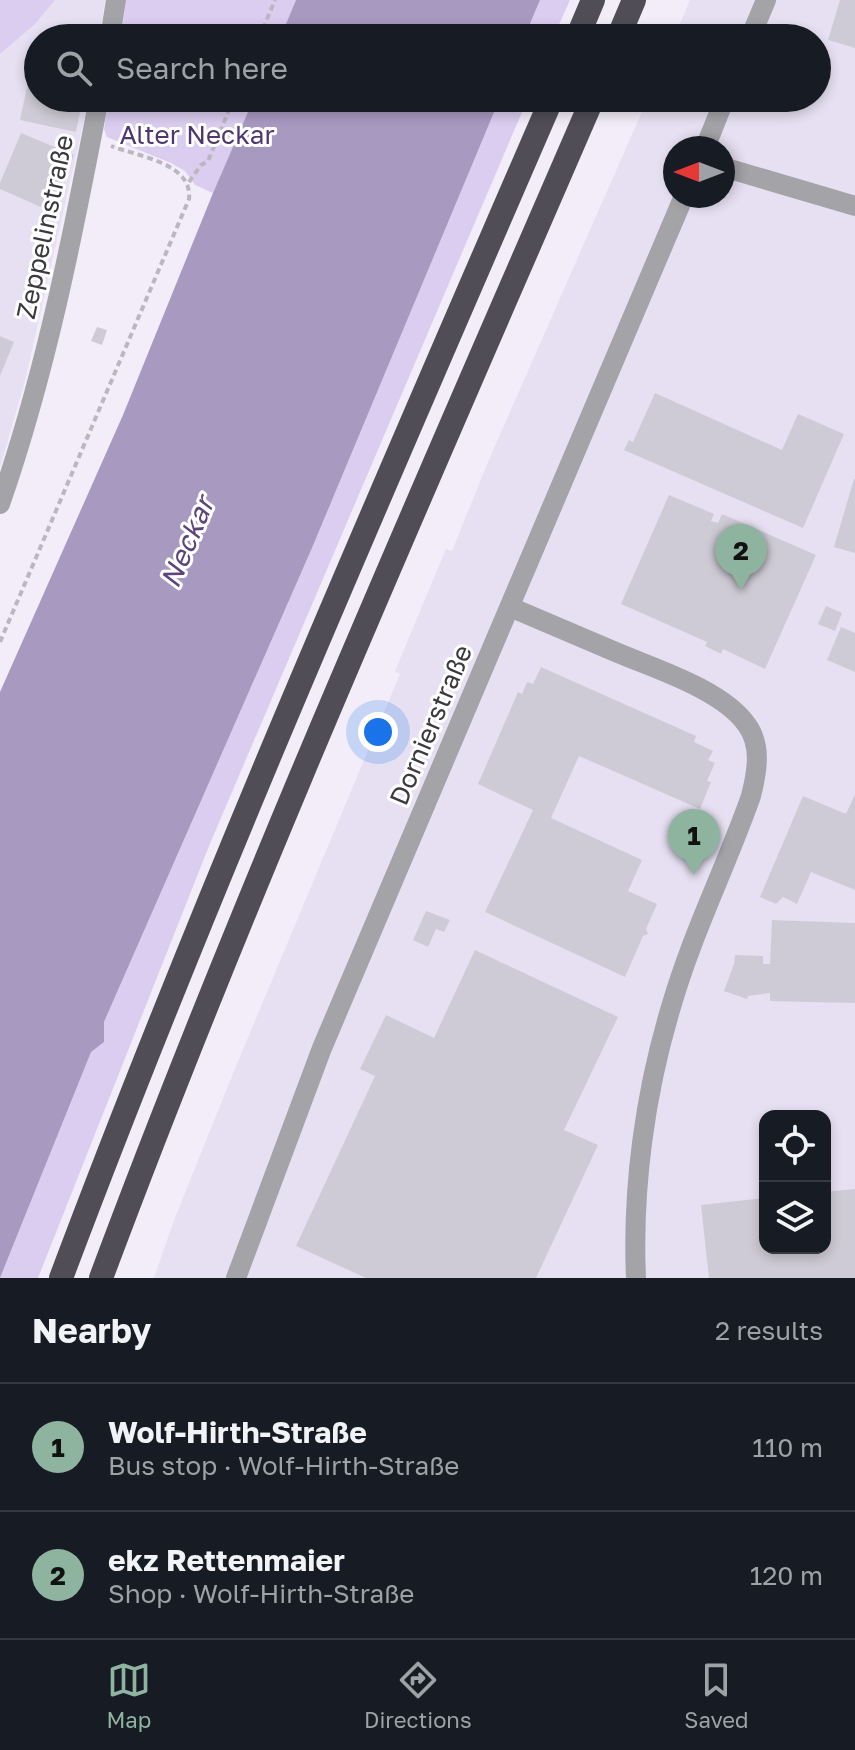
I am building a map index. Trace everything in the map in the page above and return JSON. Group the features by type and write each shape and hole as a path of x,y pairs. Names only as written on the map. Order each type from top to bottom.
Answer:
{"highway":[{"path":"583,24 593,0"},
{"path":"624,24 634,0"},
{"path":"61,1278 232,846 546,112"},
{"path":"101,1278 183,1066 273,848 587,112"}],"street":[{"path":"112,24 116,0"},
{"path":"756,24 766,0"},
{"name":"Zeppelinstraße","path":"0,504 36,389 81,197 96,112"},
{"path":"710,136 719,112"},
{"path":"735,171 855,206"},
{"name":"Dornierstraße","path":"236,1278 322,1048 679,208"},
{"path":"510,607 670,675 720,701 739,715 757,748 751,796 686,962 662,1038 639,1173 636,1278"}],"path":[{"path":"265,24 275,0"},
{"path":"188,182 208,161 228,112"},
{"path":"0,642 190,193 188,182 174,169 91,139"}],"shaded area":[{"path":"55,0 105,0 101,24 35,24"},
{"path":"690,0 855,0 855,1278 154,1278 234,1071 400,674 395,671 446,549 452,551 642,112 831,112 831,24 680,24"},
{"path":"24,33 24,112 86,112 25,381 0,468 0,54"}],"green space":[{"path":"0,0 55,0 35,24 24,24 24,33 0,54"},
{"path":"126,0 296,0 286,24 123,24"},
{"path":"540,0 570,0 559,24 530,24"},
{"name":"Alter Neckar","path":"107,112 248,112 213,193 195,185 185,171 171,163 107,137 104,129"},
{"path":"494,112 522,112 209,846 38,1278 0,1278 91,1051 102,1044 104,1022 312,548"}],"water":[{"path":"296,0 540,0 530,24 286,24"},
{"name":"Neckar","path":"248,112 494,112 312,548 104,1022 104,1042 91,1052 0,1278 0,692 123,415"}],"building":[{"path":"840,0 855,0 855,48 831,41"},
{"path":"24,101 24,112 80,112 76,132 20,120"},
{"path":"21,133 74,155 50,211 0,189"},
{"path":"97,327 107,330 102,345 91,341"},
{"path":"0,336 14,342 0,376"},
{"path":"655,393 782,450 798,414 844,434 803,528 624,450 629,440 633,442"},
{"path":"855,479 855,553 834,547"},
{"path":"669,495 714,514 711,521 718,523 722,514 816,555 765,669 723,649 721,654 705,646 707,642 621,604"},
{"path":"826,606 842,613 835,631 818,624"},
{"path":"841,627 855,633 855,672 827,660"},
{"path":"541,667 696,736 694,742 713,751 708,760 715,763 707,781 711,782 700,809 579,756 551,818 642,860 628,891 657,904 646,929 648,934 643,936 625,977 485,912 533,810 478,784 518,692 522,694 527,682 533,684"},
{"path":"855,794 855,890 811,872 797,904 783,897 776,904 760,897 803,796 846,814"},
{"path":"426,911 450,920 444,932 436,929 428,947 413,940"},
{"path":"772,920 855,923 855,1003 770,1001 770,993 748,996 747,999 724,991 735,955 763,956 763,964 770,964"},
{"path":"475,950 618,1017 564,1130 598,1145 536,1278 366,1278 296,1246 375,1076 360,1069 386,1015 434,1038"},
{"path":"855,1189 855,1278 709,1278 701,1205 759,1199 759,1254 831,1254 831,1191"}],"place":[{"name":"ekz Rettenmaier","path":"741,590"},
{"name":"Wolf-Hirth-Straße","path":"694,875"}]}
